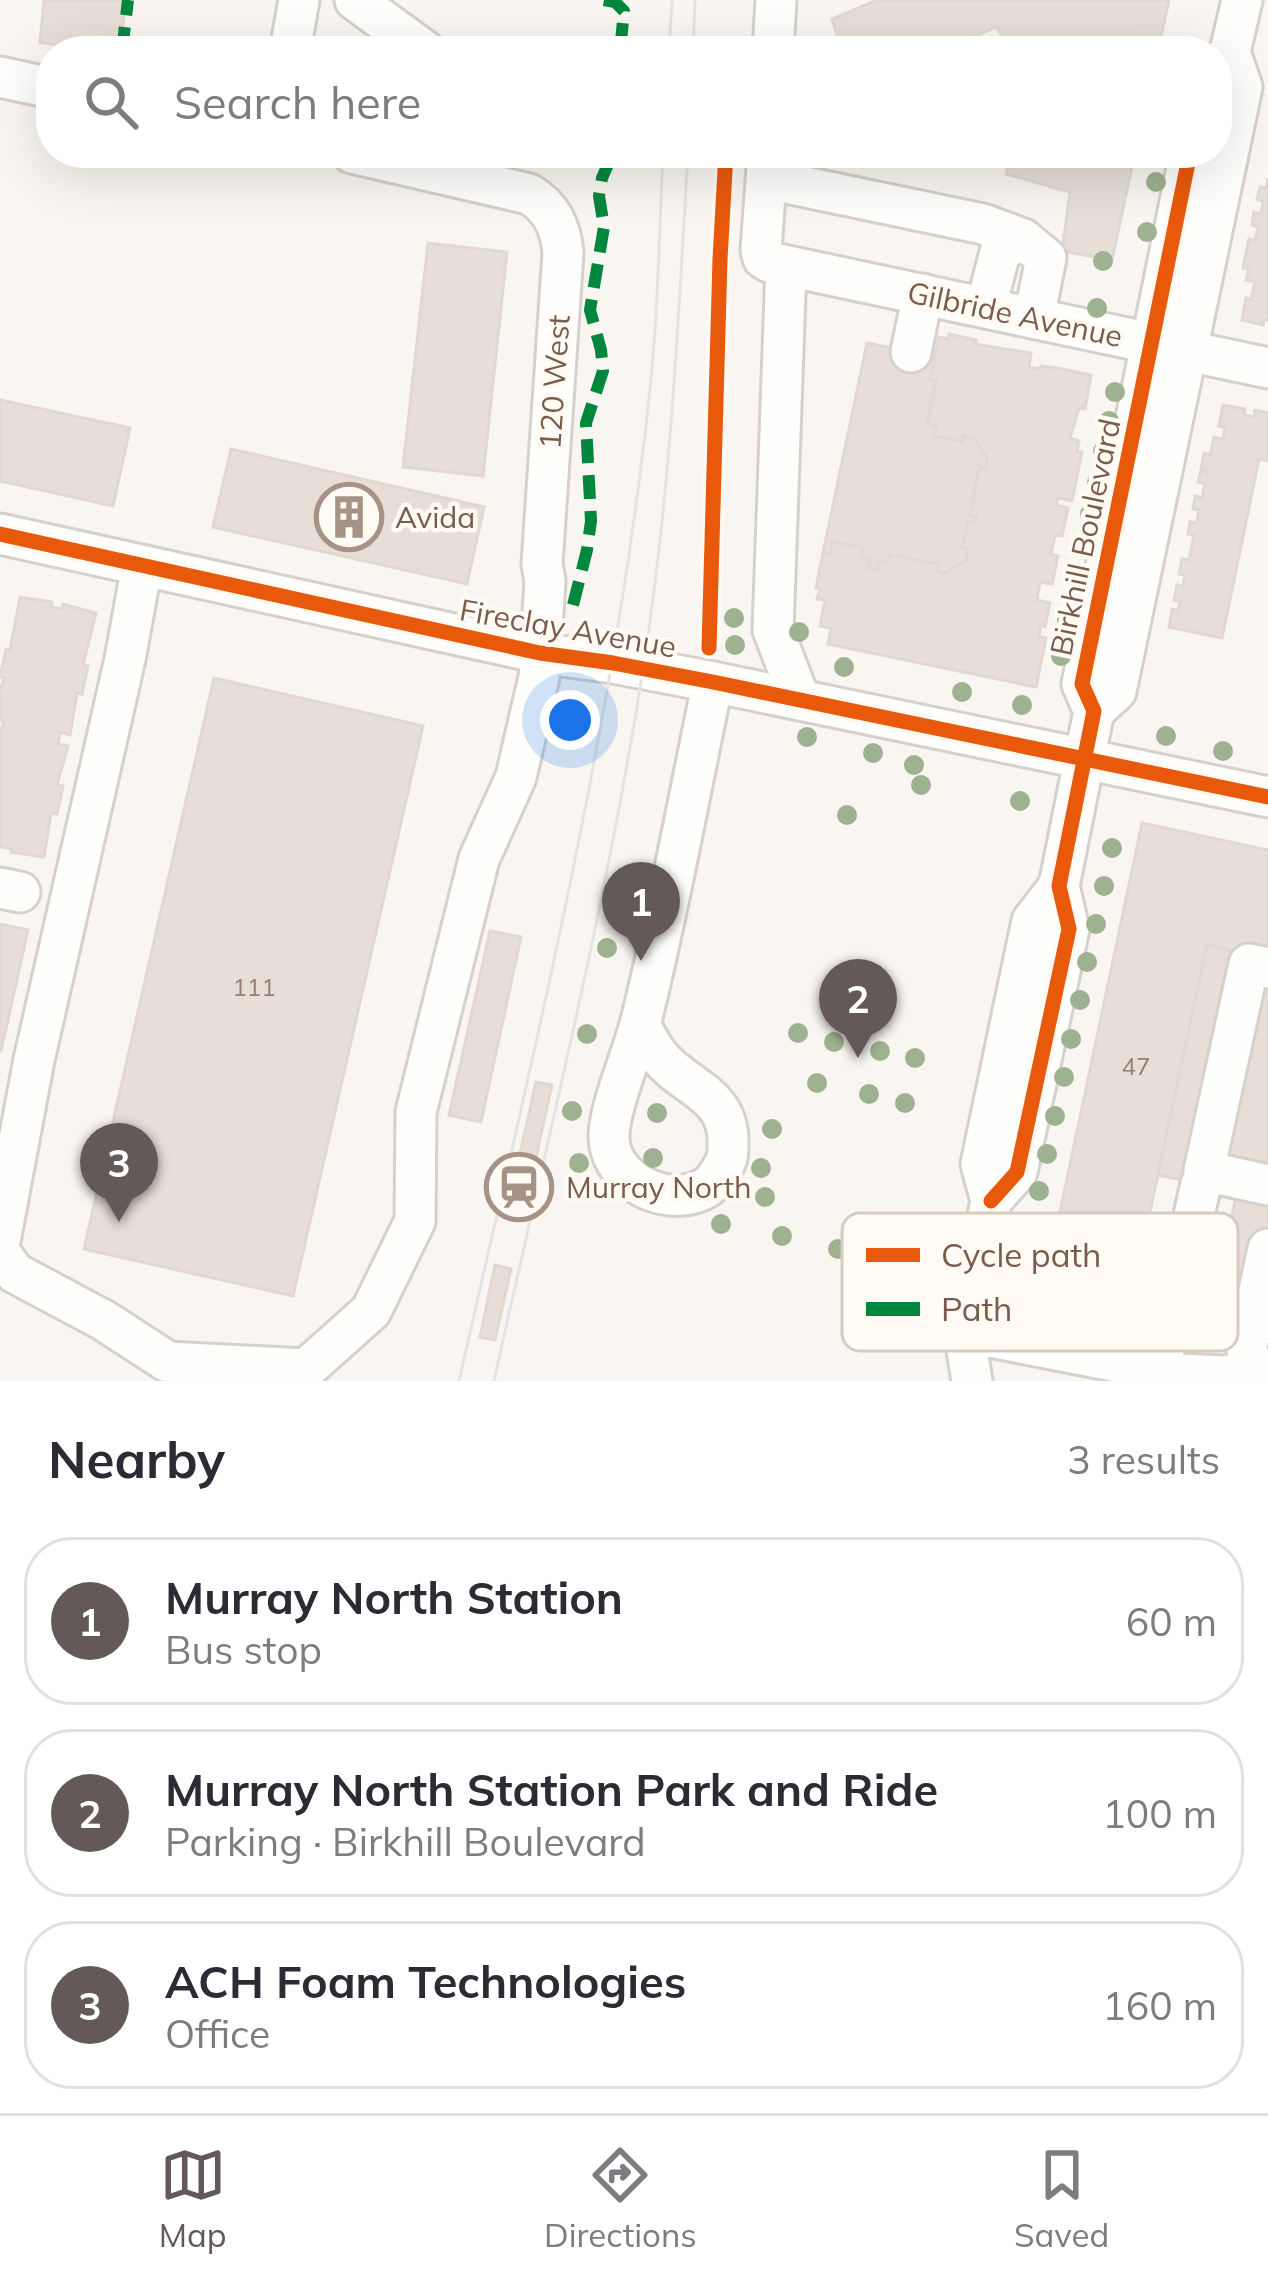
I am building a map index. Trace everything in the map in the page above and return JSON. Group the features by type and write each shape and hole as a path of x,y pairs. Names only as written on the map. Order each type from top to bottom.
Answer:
{"street":[{"path":"293,36 299,0"},
{"path":"355,0 404,36"},
{"path":"774,36 776,0"},
{"name":"Birkhill Boulevard","path":"1231,36 1242,0"},
{"name":"Birkhill Boulevard","path":"1232,71 1242,87 1232,123"},
{"path":"0,77 36,85"},
{"name":"120 West","path":"0,1253 15,1273 103,1320 168,1362 306,1369 371,1311 415,1221 416,1112 479,859 516,777 539,677 563,253 556,221 544,205 521,190 436,168"},
{"path":"767,168 761,244 775,262 773,630 800,700"},
{"path":"774,168 1023,239 1046,258 1034,318"},
{"name":"Birkhill Boulevard","path":"1170,347 1188,168"},
{"name":"Birkhill Boulevard","path":"989,1213 991,1201 1018,1172 1069,929 1060,886 1094,711 1082,684 1220,168"},
{"path":"986,307 1000,252 1023,239"},
{"name":"Gilbride Avenue","path":"775,262 1268,368"},
{"path":"911,352 923,294"},
{"name":"Fireclay Avenue","path":"0,534 540,653 713,682 1268,797"},
{"name":"120 West","path":"479,640 514,619 542,564"},
{"path":"0,1241 34,1060 142,566"},
{"path":"640,1025 713,682"},
{"path":"1268,968 1249,964 1204,1171 1268,1185"},
{"path":"1194,1213 1201,1184"},
{"path":"1048,1351 1158,1376 1258,1371 1247,1346 1268,1249"},
{"path":"942,1381 949,1351"},
{"name":"Birkhill Boulevard","path":"967,1351 972,1381"}],"building":[{"path":"44,0 125,0 122,36 41,36"},
{"path":"877,0 1169,0 1161,36 1002,36 996,27 975,36 837,36 832,19"},
{"path":"1007,168 1132,168 1112,260 1062,251 1070,192 1006,174"},
{"path":"1268,178 1268,320 1263,325 1242,320 1255,282 1246,280 1249,269 1243,268 1249,239 1255,240 1258,227 1252,225 1254,212 1261,214 1260,187 1266,188"},
{"path":"428,243 507,252 483,476 403,467"},
{"path":"949,334 976,340 975,344 1031,353 1029,367 1091,375 1085,409 1079,408 1070,438 1079,441 1077,451 1082,452 1072,501 1058,498 1056,505 1068,508 1062,536 1055,535 1051,554 1058,556 1052,584 1040,582 1037,600 1050,603 1039,636 1046,638 1036,687 828,644 831,628 820,626 825,600 817,599 820,589 816,588 823,553 830,554 832,541 863,547 862,556 870,558 868,568 877,570 879,560 888,562 889,554 938,564 936,571 945,573 966,560 968,550 962,548 968,522 975,523 976,516 970,515 979,466 985,468 987,458 974,439 964,436 963,442 934,436 936,426 927,424 939,337 948,339"},
{"path":"867,343 935,357 930,379 936,380 927,424 936,426 934,436 963,442 964,436 974,439 987,458 985,468 979,466 970,515 976,516 975,523 968,522 962,548 968,550 966,560 945,573 936,571 938,564 889,554 888,562 879,560 877,570 868,568 870,558 862,556 863,547 832,541 830,554 823,553"},
{"path":"0,400 130,428 113,506 0,481"},
{"path":"1223,405 1245,409 1244,415 1254,417 1255,410 1268,413 1268,461 1259,459 1222,638 1169,627 1172,609 1178,611 1180,601 1174,600 1177,585 1183,586 1182,559 1189,560 1194,535 1188,534 1190,522 1197,523 1195,496 1202,498 1205,484 1198,482 1201,471 1208,472 1201,469 1204,453 1210,455 1214,437 1223,439 1225,428 1219,426"},
{"name":"Avida","path":"231,449 484,507 467,584 213,527"},
{"path":"20,597 96,613 70,735 60,732 58,744 68,746 57,785 63,786 57,814 51,813 44,857 0,847 0,732 4,721 0,720 0,691 4,678 0,677"},
{"path":"214,678 423,726 293,1296 84,1249"},
{"path":"1142,823 1268,850 1268,958 1207,945 1150,1213 1060,1213"},
{"path":"0,924 28,930 1,1051 0,1051"},
{"path":"490,931 521,937 481,1122 449,1115"},
{"path":"1207,945 1268,958 1268,1313 1238,1307 1238,1213 1232,1213 1237,1191 1158,1175"},
{"path":"536,1082 552,1085 536,1157 520,1154"},
{"path":"495,1265 511,1269 495,1340 480,1337"}],"tram line":[{"path":"670,36 672,0"},
{"path":"694,36 695,0"},
{"path":"459,1381 567,897 614,653 651,375 662,168"},
{"path":"494,1381 593,937 643,669 666,476 687,168"}],"marked path":[{"path":"124,36 128,0"},
{"path":"604,0 624,11 622,36"},
{"path":"573,605 591,521 586,423 603,371 590,310 604,227 599,196 606,168"}],"cycle path":[{"path":"709,648 725,168"},
{"path":"991,1201 1017,1172 1069,929 1059,886 1094,711 1082,684 1187,168"},
{"path":"0,534 540,653 713,682 1268,797"}],"place":[{"name":"Avida","path":"349,517"},
{"name":"Murray North Station","path":"641,961"},
{"name":"Murray North Station Park and Ride","path":"858,1058"},
{"name":"Murray North","path":"519,1187"},
{"name":"ACH Foam Technologies","path":"119,1222"}]}
